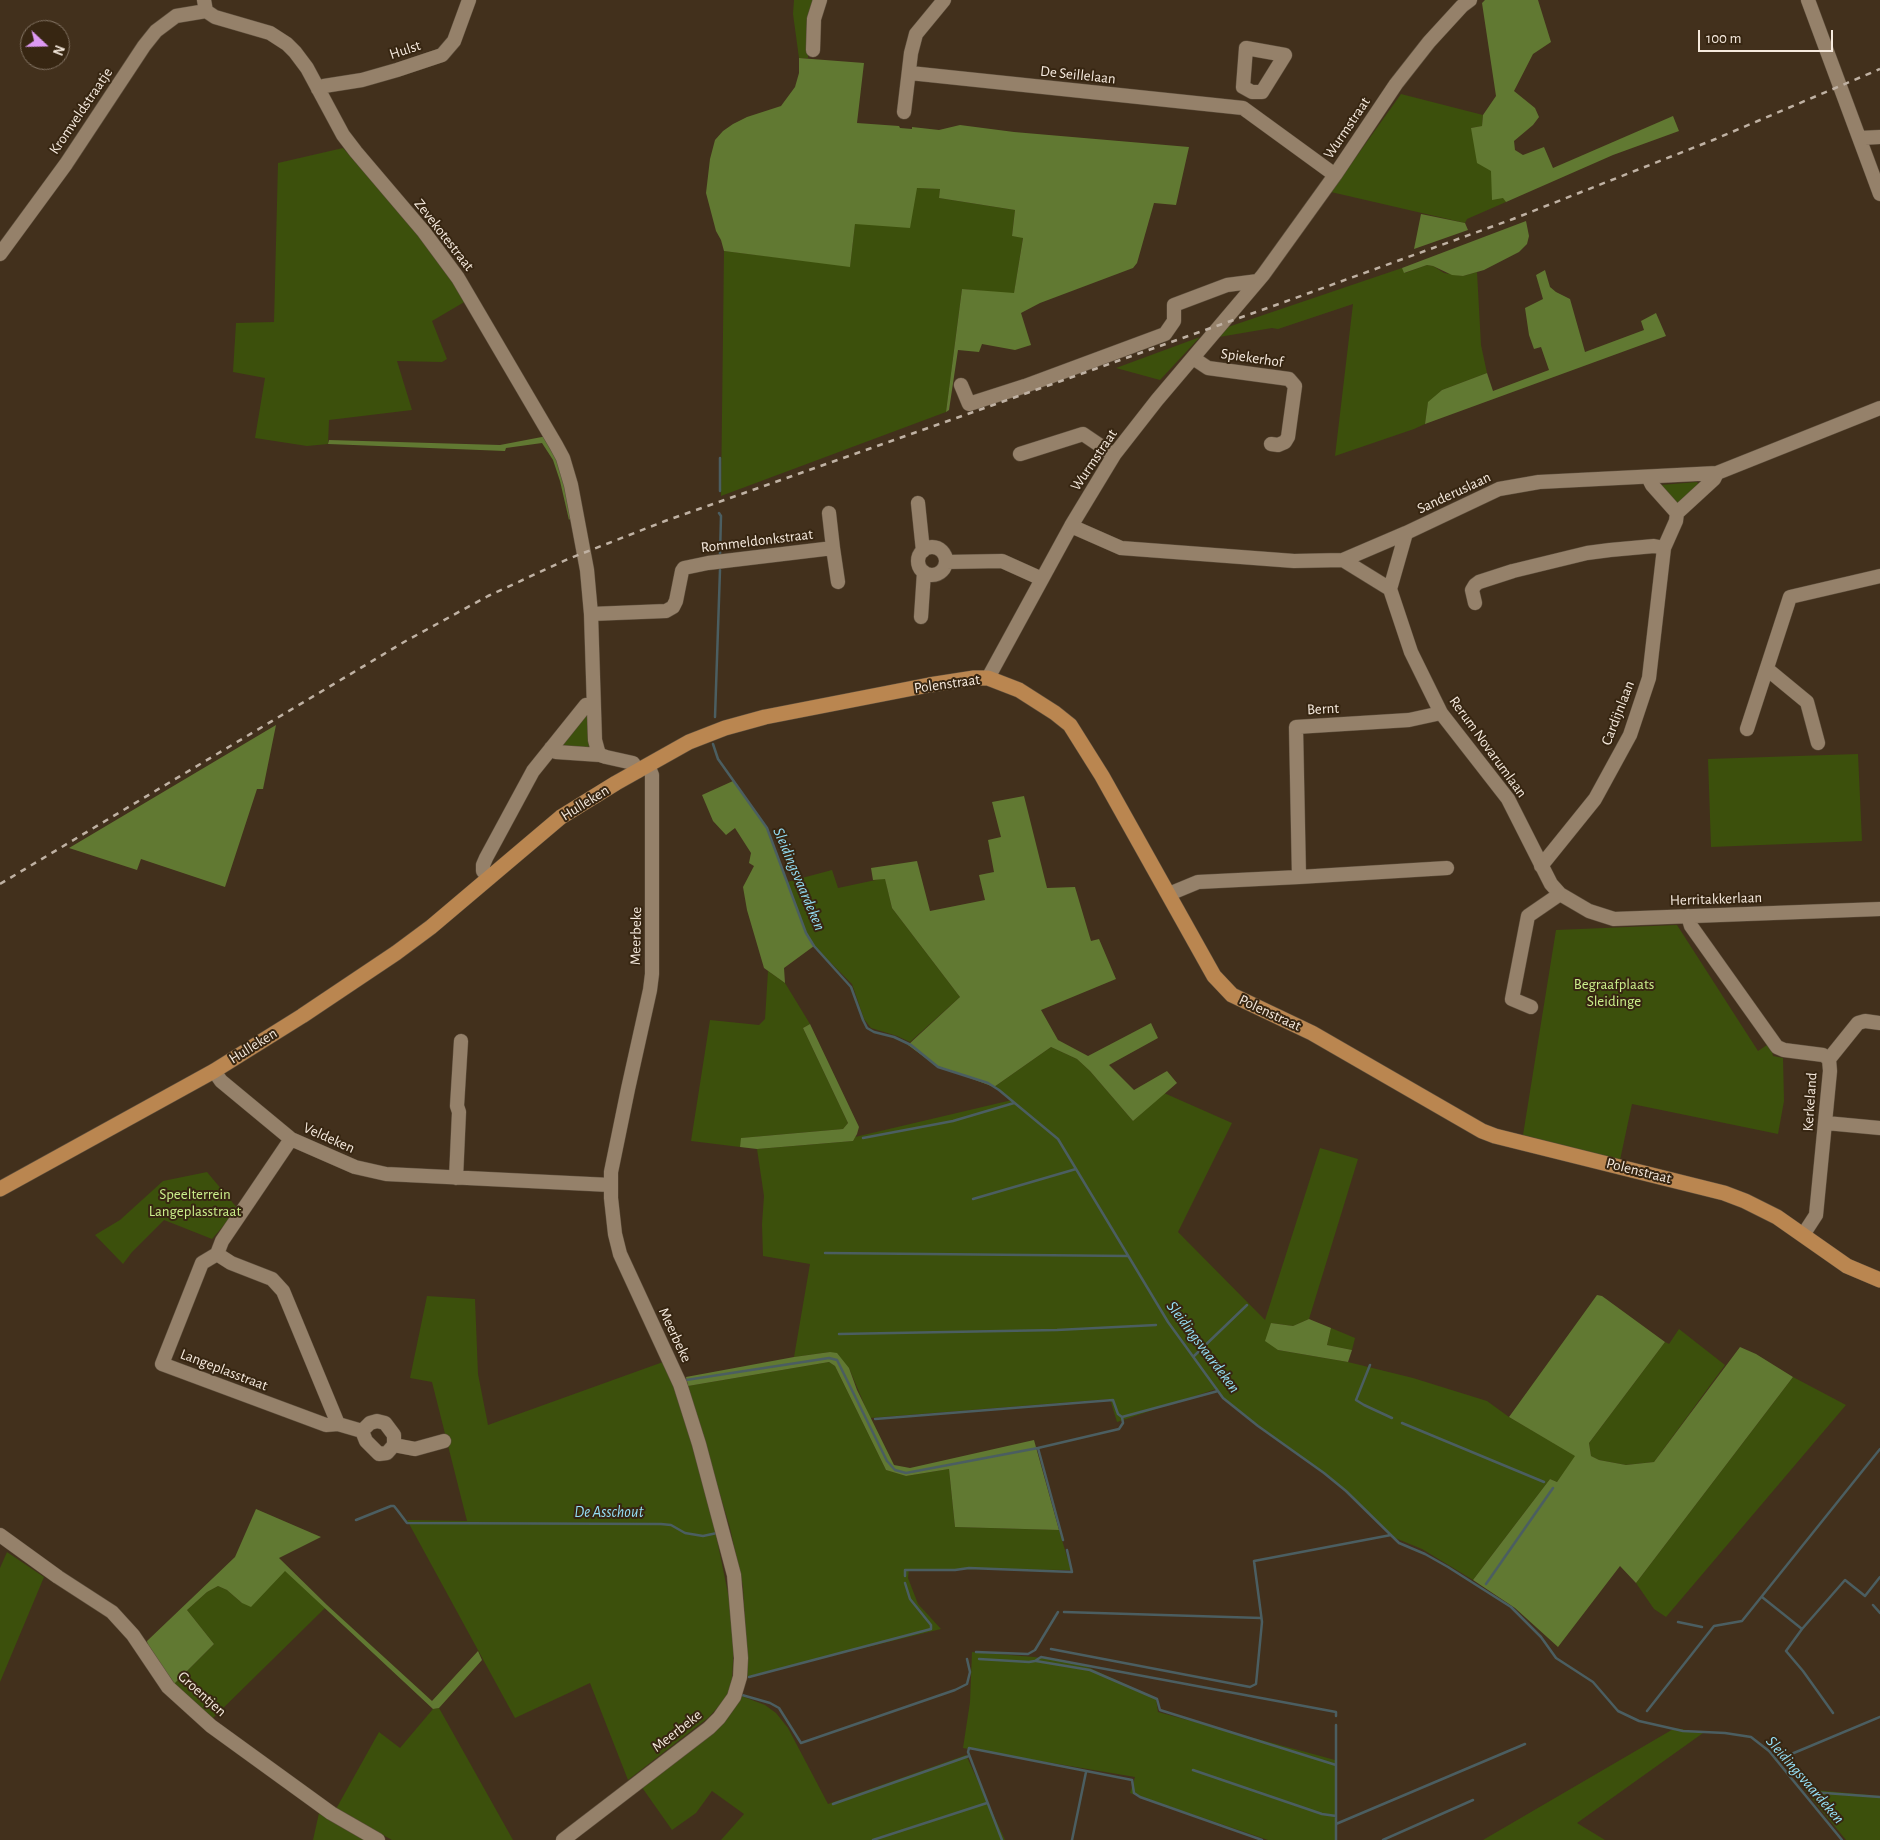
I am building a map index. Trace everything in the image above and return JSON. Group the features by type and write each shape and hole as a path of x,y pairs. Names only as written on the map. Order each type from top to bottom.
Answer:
{"main road":[{"name":"Polenstraat","path":"715,731 765,718 961,679 988,678 1019,690 1055,712 1070,725 1102,776 1214,976 1232,995 1312,1033 1469,1124 1495,1136 1716,1190 1766,1211 1847,1266 1880,1280"},
{"name":"Hulleken","path":"0,1188 146,1110 214,1071 310,1010 396,952 447,914 562,817 689,742 715,731"}],"street":[{"name":"Hulst","path":"318,89 324,86 362,80 442,55 454,41 469,0"},
{"path":"813,50 814,19 820,0"},
{"path":"904,112 911,53 916,34 944,0"},
{"name":"Wurmstraat","path":"988,678 1071,526 1114,455 1258,280 1335,175 1396,84 1429,42 1462,6 1470,0"},
{"path":"1808,0 1880,194"},
{"name":"Zevekotestraat","path":"205,5 221,20 263,31 282,40 295,52 307,68 343,135 424,232 458,278 563,458 571,485 584,552 591,614"},
{"name":"Kromveldstraatje","path":"0,254 66,164 144,46 156,31 176,16 205,5"},
{"name":"De Seillelaan","path":"910,73 1243,108"},
{"path":"1252,92 1243,108 1335,175"},
{"path":"1860,138 1880,137"},
{"path":"962,385 969,404 1025,386 1165,334 1174,321 1174,305 1227,285 1258,280"},
{"name":"Spiekerhof","path":"1192,358 1208,368 1289,379 1295,386 1288,437 1278,445 1271,444"},
{"name":"Sanderuslaan","path":"1071,526 1121,548 1294,562 1343,560 1406,533 1499,489 1539,482 1717,473 1880,408"},
{"path":"1020,454 1083,434 1114,455"},
{"name":"Cardijnlaan","path":"1541,866 1595,799 1630,734 1649,678 1664,548 1678,513 1714,479 1717,473"},
{"path":"1648,477 1652,485 1678,513"},
{"path":"918,503 923,551 919,564 924,572 931,575 938,574 944,568 946,562 944,554 938,549 930,548 923,551"},
{"path":"829,513 833,548"},
{"path":"1343,560 1390,589 1406,533"},
{"path":"1475,603 1472,590 1475,585 1513,571 1587,553 1654,546 1664,548"},
{"name":"Rommeldonkstraat","path":"591,614 666,611 676,601 682,571 690,566 833,548 838,582"},
{"path":"946,562 1002,561 1042,579"},
{"path":"921,616 924,572"},
{"path":"1748,729 1790,597 1880,576"},
{"name":"Rerum Novarumlaan","path":"1390,589 1411,652 1441,713 1508,799 1541,866"},
{"path":"591,614 595,740 600,755"},
{"path":"1767,669 1808,702 1818,743"},
{"path":"489,878 483,871 486,858 533,772 586,705 593,704"},
{"name":"Bernt","path":"1299,877 1296,727 1408,720 1441,713"},
{"path":"551,748 556,752 600,755 634,762 643,768"},
{"name":"Meerbeke","path":"563,1840 710,1728 734,1697 740,1676 741,1658 734,1575 699,1444 680,1384 620,1254 615,1234 610,1186 652,974 652,774 643,768"},
{"name":"Herritakkerlaan","path":"1541,866 1551,884 1560,894 1589,911 1614,919 1880,909"},
{"path":"1169,894 1198,882 1447,868"},
{"path":"1531,1007 1512,999 1528,916 1560,894"},
{"name":"Kerkeland","path":"1688,916 1691,926 1777,1047 1784,1050 1823,1055 1829,1059 1830,1070 1826,1123 1816,1215 1803,1235"},
{"path":"1829,1059 1858,1023 1866,1021 1880,1023"},
{"path":"456,1178 459,1112 457,1106 461,1041"},
{"name":"Veldeken","path":"214,1071 221,1080 292,1139 355,1167 386,1174 610,1186"},
{"path":"1826,1123 1880,1128"},
{"name":"Langeplasstraat","path":"292,1139 222,1241 216,1254 202,1263 162,1364 326,1426 338,1424 362,1431"},
{"path":"216,1254 231,1263 272,1279 283,1292 338,1424"},
{"path":"377,1421 385,1423 394,1435 394,1445 387,1452 379,1454 366,1441 362,1431 377,1421"},
{"path":"394,1445 415,1449 444,1441"},
{"name":"Groentjen","path":"0,1535 58,1577 112,1612 133,1635 168,1687 211,1726 331,1813 378,1840"}],"green space":[{"path":"794,0 816,0 810,27 808,58 799,58 793,14"},
{"path":"1485,0 1538,0 1551,42 1533,54 1514,91 1535,108 1539,117 1533,125 1514,141 1515,150 1523,155 1544,147 1553,168 1673,116 1679,131 1613,155 1506,202 1503,198 1492,200 1491,171 1477,163 1471,128 1482,126 1483,115 1496,96 1482,3"},
{"path":"799,58 864,63 857,123 939,130 960,125 1014,132 1189,147 1176,205 1154,203 1137,263 1133,268 1040,303 1021,313 1031,345 1015,350 982,344 979,352 958,350 949,410 946,412 962,289 1014,293 1023,238 1012,236 1015,210 939,198 940,189 917,188 910,228 855,224 850,267 724,251 716,231 706,193 710,159 715,140 733,124 747,117 781,106 795,87 799,73"},
{"path":"1401,94 1483,115 1482,126 1471,128 1506,202 1467,219 1465,223 1331,192"},
{"path":"343,148 413,227 466,301 432,321 447,359 442,362 397,361 412,410 329,420 328,444 307,446 255,438 265,378 233,372 236,323 274,322 278,163"},
{"path":"917,188 940,189 939,198 1015,210 1012,236 1023,237 1014,294 962,289 946,412 721,496 724,251 850,266 855,224"},
{"path":"1421,214 1465,223 1468,230 1414,249"},
{"path":"1526,221 1529,236 1527,244 1519,252 1484,270 1463,276 1452,275 1427,265 1404,273 1402,268"},
{"path":"1427,265 1433,266 1444,273 1463,276 1477,272 1481,345 1487,373 1442,390 1428,403 1425,424 1414,429 1335,456 1353,304 1278,329 1272,328 1219,337 1228,327 1402,268 1405,273"},
{"path":"1545,270 1550,287 1570,299 1585,352 1644,330 1641,321 1656,313 1666,336 1425,424 1428,402 1442,390 1487,373 1493,391 1549,370 1541,347 1534,349 1529,335 1525,308 1543,299 1536,275"},
{"path":"1200,337 1160,380 1116,368"},
{"path":"547,436 555,448 573,515 569,520 553,460 542,443 506,448 505,451 328,444 329,440 500,445"},
{"path":"1697,482 1699,485 1678,505 1661,485"},
{"path":"587,713 591,744 585,750 564,748 562,745"},
{"path":"276,725 263,789 257,789 225,887 141,859 137,870 69,848"},
{"path":"1858,754 1862,841 1711,847 1708,759"},
{"path":"733,781 767,828 806,933 814,946 784,968 785,983 764,968 747,910 743,887 754,866 749,863 751,853 735,828 726,835 713,821 702,795"},
{"path":"1024,796 1047,888 1075,887 1091,941 1099,939 1116,979 1041,1010 1058,1040 1088,1056 1151,1023 1158,1038 1109,1065 1134,1090 1167,1071 1177,1083 1133,1121 1090,1071 1077,1059 1051,1047 994,1087 935,1065 908,1045 960,997 892,908 885,879 873,880 871,868 917,861 930,911 985,900 979,875 994,872 988,840 1001,837 992,802"},
{"path":"832,870 838,888 885,878 892,908 960,997 910,1042 871,1028 864,1019 852,984 814,946 806,933 787,882"},
{"name":"Begraafplaats Sleidinge","path":"1677,925 1758,1051 1770,1043 1773,1056 1783,1058 1784,1101 1778,1134 1632,1104 1620,1160 1523,1135 1556,930"},
{"path":"768,971 785,983 810,1024 803,1028 848,1123 843,1129 742,1138 740,1147 691,1141 710,1020 759,1025 765,1019"},
{"path":"810,1024 859,1127 857,1134 853,1141 757,1149 740,1147 741,1138 843,1129 848,1123 803,1028"},
{"path":"1051,1047 1077,1059 1090,1071 1133,1121 1164,1093 1232,1123 1178,1232 1265,1320 1320,1148 1358,1159 1309,1319 1293,1326 1271,1323 1278,1350 1348,1362 1413,1378 1487,1401 1509,1417 1576,1456 1557,1482 1550,1479 1473,1580 1422,1549 1395,1538 1335,1482 1231,1405 1216,1389 1117,1422 1110,1399 870,1418 849,1368 830,1352 794,1357 810,1264 763,1256 762,1224 764,1196 757,1149 853,1141 855,1137 1012,1100 994,1087"},
{"name":"Speelterrein Langeplasstraat","path":"207,1172 238,1209 212,1239 164,1220 132,1252 123,1264 95,1235 120,1220 163,1181"},
{"path":"1597,1295 1602,1296 1665,1342 1589,1443 1591,1456 1599,1460 1626,1465 1654,1462 1740,1347 1756,1354 1793,1377 1636,1583 1620,1566 1558,1647 1515,1608 1473,1580 1550,1479 1557,1482 1575,1456 1509,1417"},
{"path":"427,1296 475,1299 478,1374 488,1425 663,1362 679,1396 715,1530 731,1608 734,1641 732,1680 728,1696 708,1718 628,1780 590,1683 515,1718 407,1520 467,1521 432,1382 410,1378"},
{"path":"1309,1319 1331,1328 1327,1345 1352,1350 1348,1362 1278,1350 1265,1341 1271,1323 1293,1326"},
{"path":"1331,1328 1355,1338 1352,1350 1327,1345"},
{"path":"1679,1329 1725,1365 1654,1462 1626,1465 1599,1460 1591,1456 1589,1443 1665,1342 1669,1344"},
{"path":"830,1352 837,1353 849,1368 857,1390 894,1465 910,1468 1034,1440 1059,1530 955,1527 949,1469 906,1476 886,1470 835,1366 829,1362 688,1386 686,1377"},
{"path":"829,1362 835,1366 886,1470 906,1476 949,1469 955,1527 1059,1530 1071,1570 909,1569 908,1578 918,1604 941,1629 745,1677 746,1641 743,1586 730,1528 688,1386"},
{"path":"1793,1377 1846,1405 1666,1617 1654,1609 1636,1583"},
{"path":"256,1509 321,1537 279,1558 327,1605 432,1701 478,1651 482,1660 439,1708 433,1709 285,1571 251,1607 218,1586 207,1592 187,1610 214,1644 172,1686 149,1652 147,1641 235,1557"},
{"path":"7,1552 44,1577 0,1682 0,1568"},
{"path":"285,1570 325,1608 213,1718 172,1686 214,1644 187,1610 207,1592 218,1586 227,1590 242,1603"},
{"path":"972,1652 1034,1657 1081,1664 1156,1698 1158,1712 1335,1760 1336,1840 1268,1840 1130,1793 1135,1777 963,1748 970,1702"},
{"path":"739,1695 765,1705 776,1713 788,1728 828,1804 966,1755 1005,1840 721,1840 744,1814 712,1791 696,1813 672,1830 641,1786"},
{"path":"439,1708 513,1840 392,1840 336,1809 379,1732 400,1748 433,1709"},
{"path":"1675,1728 1703,1733 1577,1823 1605,1840 1483,1840"},
{"path":"1804,1789 1880,1796 1880,1840 1846,1840"},
{"path":"319,1813 366,1840 313,1840"}],"waterway":[{"name":"Sleidingsvaardeken","path":"720,458 720,491"},
{"name":"Sleidingsvaardeken","path":"719,513 721,516 720,555"},
{"name":"Sleidingsvaardeken","path":"715,717 720,570"},
{"name":"Sleidingsvaardeken","path":"713,744 718,759 767,828 806,933 814,946 851,987 867,1028 911,1045 938,1067 988,1083 1058,1139 1168,1322 1223,1398 1346,1491 1399,1543 1425,1554 1448,1567 1511,1607 1541,1637 1556,1658 1593,1682 1618,1711 1639,1721 1683,1731 1725,1733 1751,1737 1769,1751 1842,1840"},
{"path":"863,1138 953,1121 1014,1103"},
{"path":"973,1199 1076,1169"},
{"path":"825,1253 1128,1256"},
{"path":"1194,1356 1247,1305"},
{"path":"839,1334 1057,1330 1156,1325"},
{"name":"De Asschout","path":"686,1380 829,1358 837,1360 887,1461 895,1470 906,1473 1038,1448 1119,1429 1123,1423 1122,1417 1218,1391"},
{"path":"1370,1365 1356,1400 1392,1418"},
{"path":"875,1419 1113,1400 1118,1414 1122,1417"},
{"path":"1402,1423 1544,1482"},
{"path":"1038,1448 1063,1540"},
{"path":"1647,1711 1714,1626 1742,1621 1880,1449"},
{"path":"1486,1584 1553,1488"},
{"name":"De Asschout","path":"356,1520 394,1506 407,1523 661,1524 671,1525 685,1533 703,1536 717,1533"},
{"path":"1051,1649 1250,1687 1256,1684 1262,1622 1254,1561 1391,1535"},
{"path":"905,1576 905,1570 955,1570 969,1568 1072,1572 1067,1550"},
{"path":"1762,1597 1802,1629 1845,1580 1865,1596 1880,1577"},
{"path":"749,1677 931,1629 931,1625 910,1599 905,1583"},
{"path":"1873,1605 1880,1613"},
{"path":"976,1652 1028,1654 1035,1650 1058,1612"},
{"path":"1064,1612 1261,1618"},
{"path":"1678,1622 1702,1627"},
{"path":"1802,1629 1786,1651 1833,1713"},
{"path":"979,1659 1029,1662 1041,1657 1336,1712 1336,1716"},
{"path":"742,1695 770,1703 779,1708 801,1743 955,1690 967,1684 970,1672 967,1659"},
{"path":"1036,1661 1090,1670 1157,1699 1160,1710 1336,1765"},
{"path":"1789,1755 1880,1717"},
{"path":"1336,1725 1336,1840"},
{"path":"1336,1824 1525,1744"},
{"path":"1002,1840 968,1752 969,1748 1132,1780 1134,1793 1140,1797 1262,1840"},
{"path":"833,1804 969,1756"},
{"path":"1193,1770 1322,1814 1336,1816"},
{"path":"1072,1840 1086,1772"},
{"path":"1811,1792 1880,1797"},
{"path":"1383,1840 1473,1800"},
{"path":"873,1840 987,1803"}],"railway":[{"path":"0,884 404,642 488,596 568,559 665,521 1276,305 1513,219 1713,140 1880,69"}]}
